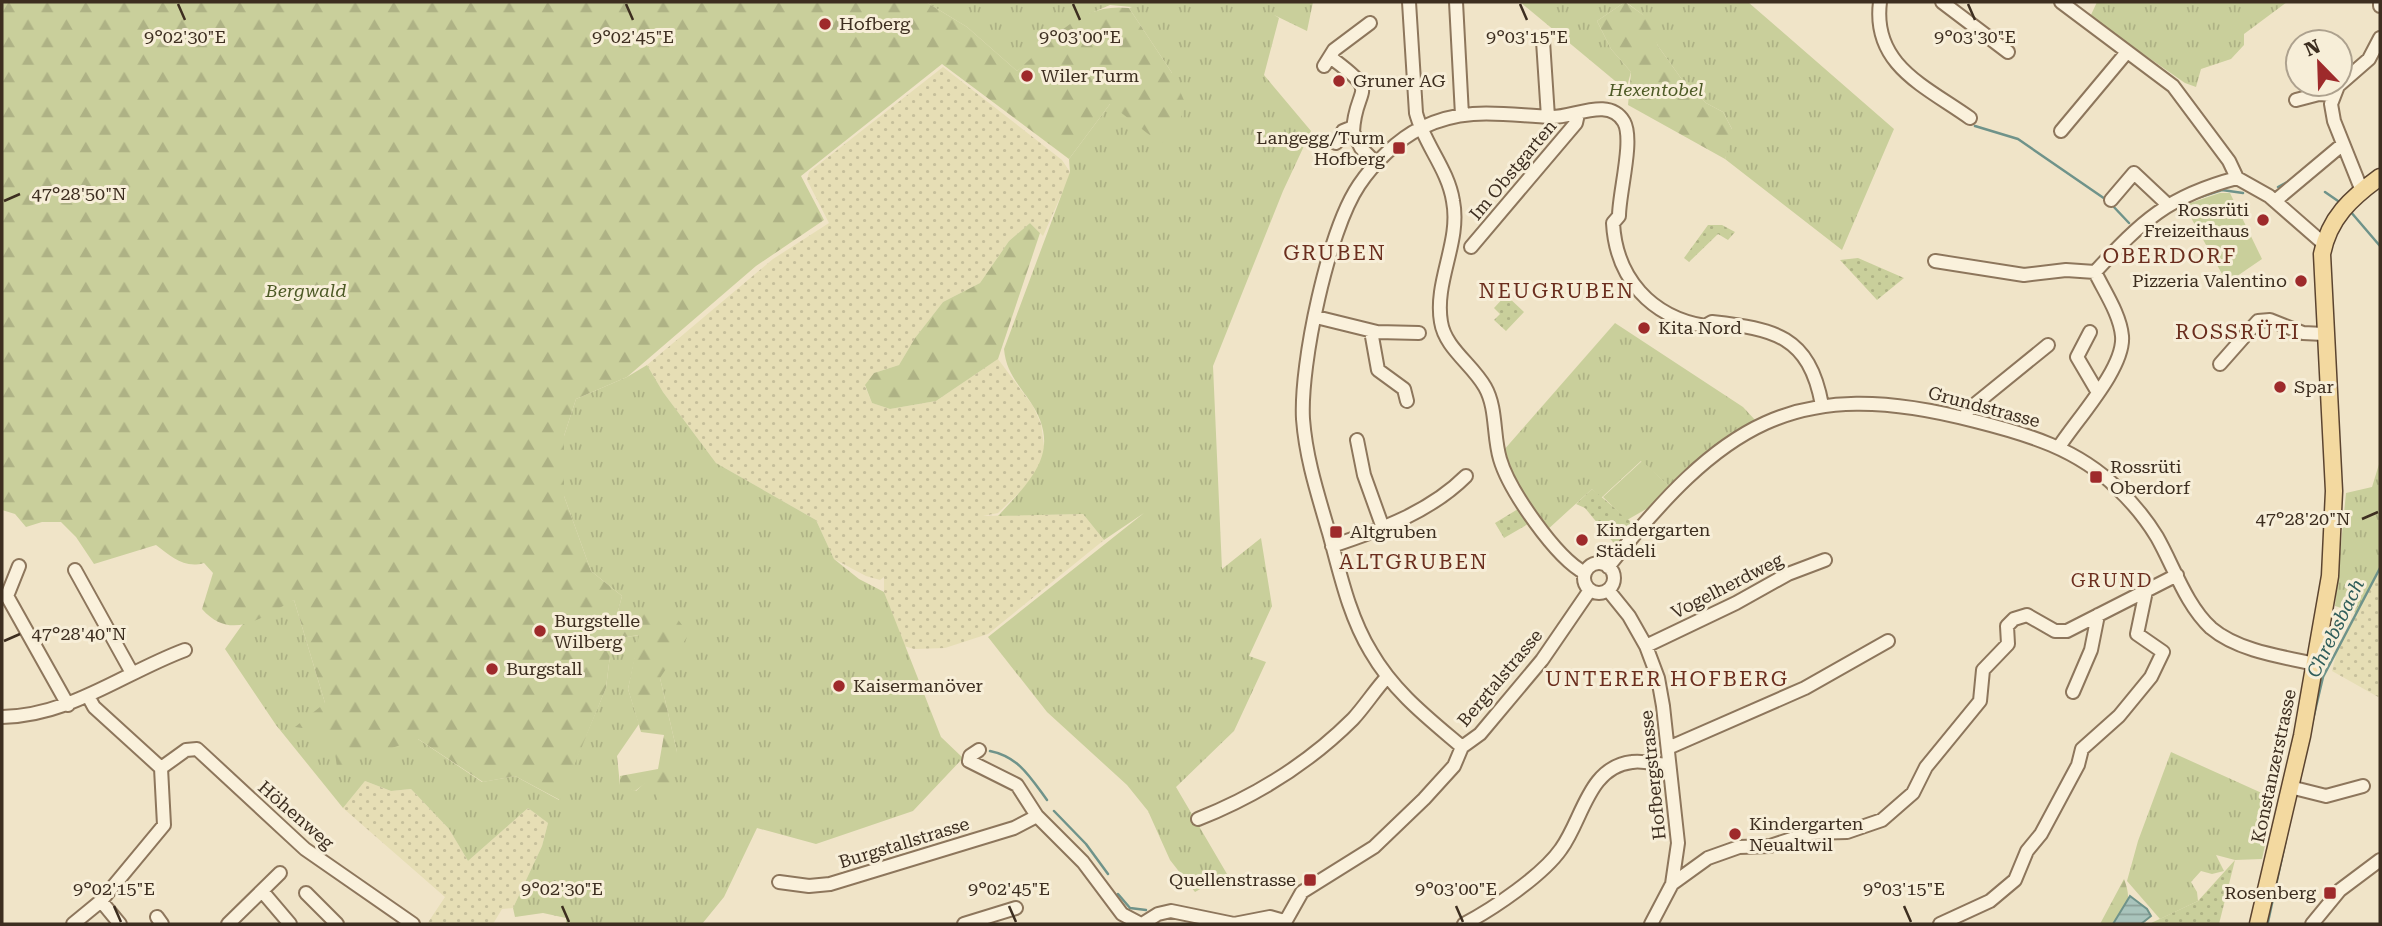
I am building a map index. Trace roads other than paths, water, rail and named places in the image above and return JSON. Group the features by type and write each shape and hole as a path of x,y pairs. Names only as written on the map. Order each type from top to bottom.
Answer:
{"main road":[{"name":"Konstanzerstrasse","path":"2258,924 2290,787 2328,596 2334,523 2321,265 2324,244 2340,211 2380,177"}],"street":[{"path":"1409,2 1416,113 1420,128 1451,188 1454,203 1453,232 1440,292 1444,335 1474,371 1490,398 1499,457 1514,490 1560,551 1585,573"},
{"path":"1456,2 1462,115"},
{"path":"1880,2 1878,30 1888,55 1970,118"},
{"path":"1941,2 2008,52"},
{"path":"2061,2 2179,93 2229,161 2237,178 2275,201 2324,244"},
{"path":"1370,23 1334,50 1327,61 1356,78 1363,87 1364,93 1353,127 1356,140 1377,163"},
{"path":"2354,73 2370,59 2380,38"},
{"path":"1543,41 1548,117"},
{"path":"2061,131 2127,52"},
{"path":"2296,100 2304,98"},
{"path":"2333,98 2332,114 2362,191"},
{"path":"1462,747 1416,708 1387,677 1356,623 1310,468 1303,418 1305,370 1316,317 1339,224 1359,184 1377,163 1420,128 1462,115 1506,111 1548,117 1606,109 1618,115 1626,126 1619,216 1613,223 1613,234 1617,256 1639,293 1680,321 1705,326 1712,322 1756,327 1782,337 1808,361 1816,377 1822,405"},
{"name":"Im Obstgarten","path":"1471,247 1577,123 1578,114"},
{"path":"1336,143 1343,131 1353,127"},
{"path":"2275,201 2343,144"},
{"path":"2111,200 2134,173 2167,204"},
{"path":"2095,272 2138,226 2167,204 2237,178"},
{"path":"1935,261 2024,275 2066,270 2095,272"},
{"path":"2059,447 2117,363 2122,341 2120,325 2095,272"},
{"path":"1316,317 1371,331 1404,335 1419,333"},
{"path":"2220,364 2258,321 2270,320 2303,333 2324,334"},
{"path":"1371,331 1378,370 1404,389 1407,401"},
{"path":"2090,332 2077,356 2097,391"},
{"path":"1965,418 1968,410 2048,345"},
{"name":"Grundstrasse","path":"1608,567 1675,489 1714,454 1773,419 1822,405 1904,405 1965,418 2059,447 2116,486 2156,536 2197,612 2212,629 2234,642 2316,664"},
{"path":"1357,440 1364,475 1383,528"},
{"path":"1332,546 1383,528 1436,500 1466,476"},
{"name":"Vogelherdweg","path":"1646,646 1736,603 1788,574 1825,560"},
{"path":"1595,564 1608,567 1614,578 1608,590 1599,593 1590,590 1584,583 1585,573 1595,564"},
{"path":"19,566 7,596 68,705"},
{"path":"75,570 132,673"},
{"path":"1672,884 1707,858 1739,847 1770,846 1810,833 1847,832 1881,820 1913,793 1926,767 1980,701 1983,670 2008,644 2007,626 2014,619 2028,615 2055,631 2063,631 2176,575"},
{"name":"Bergtalstrasse","path":"1284,923 1302,892 1374,847 1400,825 1454,766 1462,747 1480,734 1507,702 1590,590"},
{"name":"Hofbergstrasse","path":"1608,590 1634,623 1646,646 1661,691 1678,843 1672,884 1651,924"},
{"path":"1940,924 1990,901 2015,880 2027,851 2041,834 2078,765 2082,749 2119,716 2151,677 2163,652 2137,634 2146,591"},
{"path":"2073,692 2091,650 2098,615"},
{"path":"1668,748 1826,678 1888,640"},
{"path":"2,718 23,717 68,705 185,650"},
{"path":"1198,819 1265,787 1315,752 1353,718 1387,677"},
{"path":"73,924 102,901 164,825 161,768 94,707 88,696"},
{"name":"Höhenweg","path":"161,768 186,750 197,749 305,849 413,924"},
{"path":"979,750 970,756 969,761 988,773 1012,780 1037,816 1083,862 1122,915 1141,924 1158,914 1171,911 1234,924 1270,917 1284,923"},
{"path":"1464,924 1512,892 1560,852 1589,794 1604,774 1632,762 1669,765"},
{"path":"2290,787 2326,796 2363,786"},
{"name":"Burgstallstrasse","path":"779,882 808,886 830,884 1014,828 1037,816"},
{"path":"2312,924 2340,890 2380,860"},
{"path":"228,924 280,873"},
{"path":"262,891 290,924"},
{"path":"306,893 337,924"},
{"path":"102,901 120,924"},
{"path":"964,924 1016,908"}],"water":[{"path":"2130,896 2147,909 2151,916 2141,924 2113,924"}],"waterway":[{"name":"Chrebsbach","path":"1975,126 2018,139 2108,201"},
{"name":"Chrebsbach","path":"2278,187 2291,180"},
{"name":"Chrebsbach","path":"2191,200 2222,190 2243,193"},
{"name":"Chrebsbach","path":"2325,192 2338,201"},
{"name":"Chrebsbach","path":"2112,205 2129,223"},
{"name":"Chrebsbach","path":"2350,211 2380,246"},
{"name":"Chrebsbach","path":"2311,728 2323,677 2380,568"},
{"path":"990,751 1016,763 1047,800"},
{"path":"1054,811 1086,844 1108,874"},
{"name":"Chrebsbach","path":"2268,922 2289,825"},
{"path":"1118,894 1130,908 1146,910"}],"place":[{"name":"Hofberg","path":"825,24"},
{"name":"Wiler Turm","path":"1027,76"},
{"name":"Gruner AG","path":"1339,81"},
{"name":"Langegg/Turm Hofberg","path":"1399,148"},
{"name":"Rossrüti Freizeithaus","path":"2263,220"},
{"name":"Pizzeria Valentino","path":"2301,281"},
{"name":"Kita Nord","path":"1644,328"},
{"name":"Spar","path":"2280,387"},
{"name":"Rossrüti Oberdorf","path":"2096,477"},
{"name":"Altgruben","path":"1336,532"},
{"name":"Kindergarten Städeli","path":"1582,540"},
{"name":"Burgstelle Wilberg","path":"540,631"},
{"name":"Burgstall","path":"492,669"},
{"name":"Kaisermanöver","path":"839,686"},
{"name":"Kindergarten Neualtwil","path":"1735,834"},
{"name":"Quellenstrasse","path":"1310,880"},
{"name":"Rosenberg","path":"2330,893"}],"district":[{"name":"GRUBEN","path":"1335,253"},
{"name":"OBERDORF","path":"2170,256"},
{"name":"NEUGRUBEN","path":"1557,291"},
{"name":"ROSSRÜTI","path":"2238,332"},
{"name":"ALTGRUBEN","path":"1414,562"},
{"name":"GRUND","path":"2112,580"},
{"name":"UNTERER HOFBERG","path":"1667,679"}],"park label":[{"name":"Hexentobel","path":"1656,90"},
{"name":"Bergwald","path":"306,291"}]}
